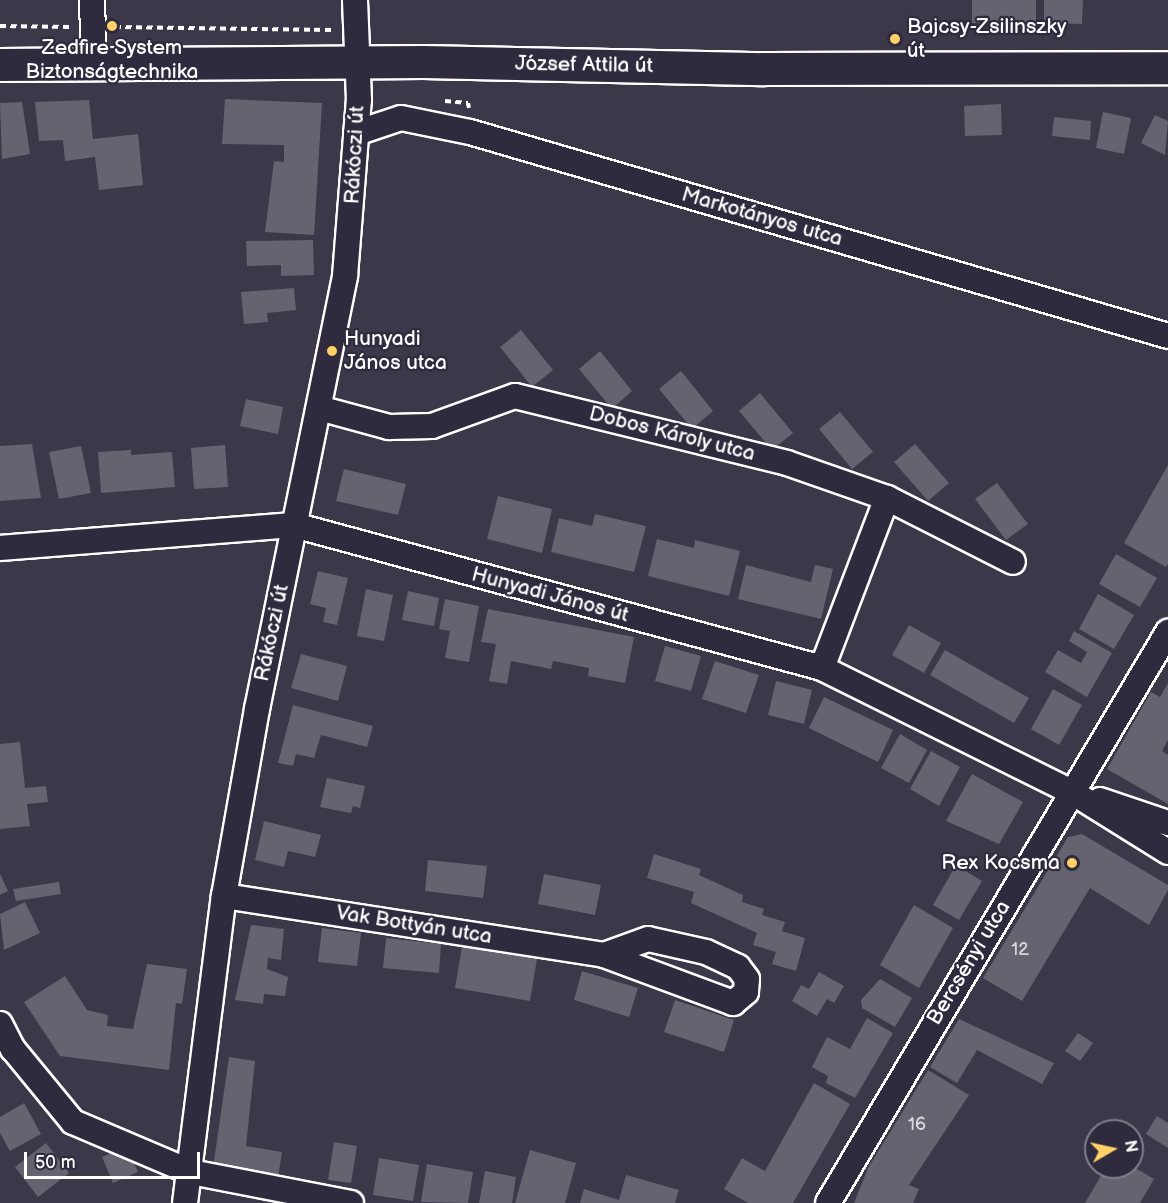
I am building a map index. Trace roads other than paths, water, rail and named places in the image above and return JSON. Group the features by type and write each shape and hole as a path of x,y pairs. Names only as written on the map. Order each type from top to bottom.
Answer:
{"main road":[{"name":"József Attila út","path":"0,65 357,64 1168,68"}],"street":[{"path":"92,0 94,66"},
{"name":"Rákóczi út","path":"185,1203 191,1172 224,896 294,525 345,276 356,133 357,64 353,30 355,0"},
{"name":"Markotányos utca","path":"356,133 401,118 470,132 1168,336"},
{"name":"Dobos Károly utca","path":"319,408 389,427 432,426 515,396 787,463 887,498 1013,562"},
{"path":"822,668 887,498"},
{"name":"Hunyadi János út","path":"0,548 294,525 822,668 1072,792 1168,852"},
{"name":"Bercsényi utca","path":"828,1203 1168,632"},
{"name":"Hunyadi János út","path":"1072,792 1168,823"},
{"name":"Vak Bottyán utca","path":"224,896 604,955 733,1003 746,992 747,979 738,967 706,952 648,939 604,955"},
{"path":"0,1024 13,1049 73,1122 191,1172 351,1203"}],"place":[{"name":"Zedfire System Biztonságtechnika","path":"112,26"},
{"name":"Bajcsy-Zsilinszky út","path":"895,39"},
{"name":"Hunyadi János utca","path":"332,351"},
{"name":"Rex Kocsma","path":"1072,863"}]}
